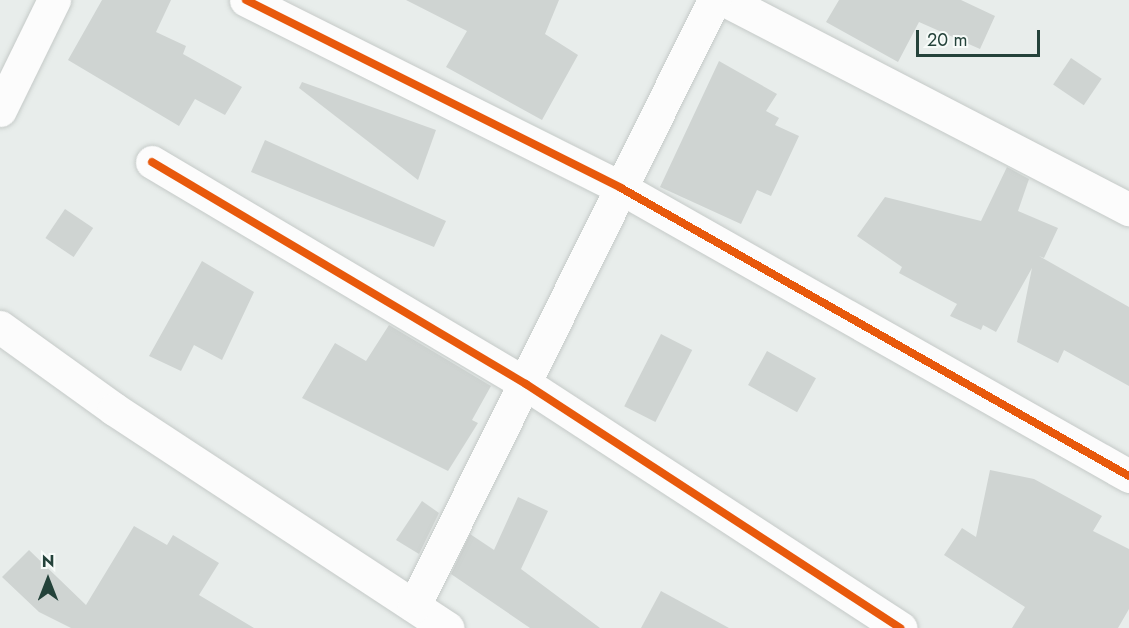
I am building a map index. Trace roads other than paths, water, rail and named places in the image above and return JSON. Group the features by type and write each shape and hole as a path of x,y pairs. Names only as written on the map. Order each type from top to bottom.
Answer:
{"street":[{"path":"0,110 54,0"},
{"path":"246,0 621,188 1129,476"},
{"path":"414,606 526,384 714,0"},
{"path":"725,0 1129,209"},
{"path":"152,162 526,384 901,628"},
{"path":"0,327 448,628"}]}
